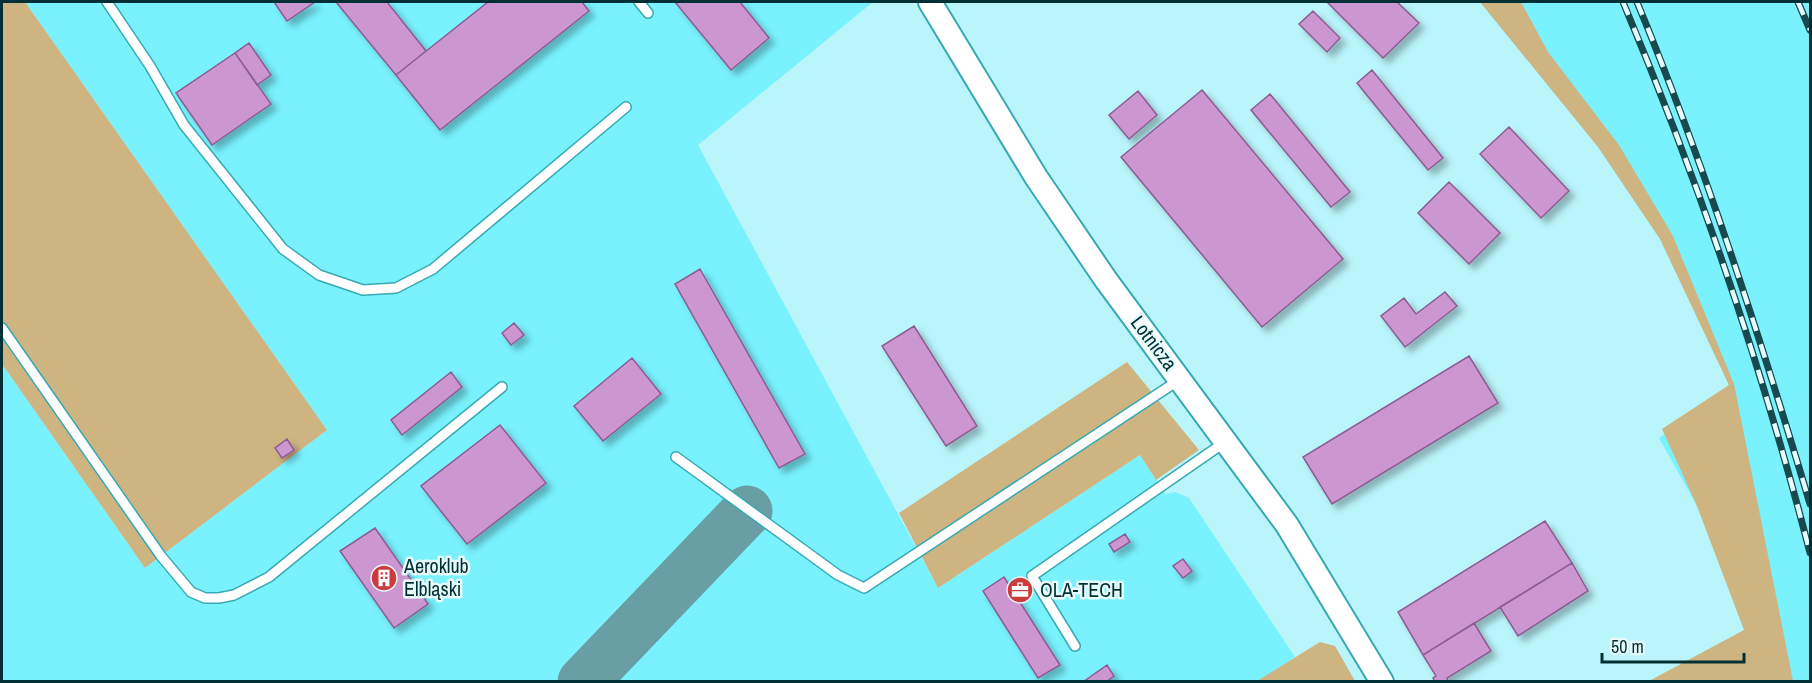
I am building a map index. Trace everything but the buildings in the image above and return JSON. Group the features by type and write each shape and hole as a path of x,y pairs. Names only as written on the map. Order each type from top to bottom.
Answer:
{"street":[{"name":"Lotnicza","path":"930,2 1036,177 1106,280 1287,525 1382,681"}],"lane":[{"path":"107,2 150,66 184,124 283,249 319,275 363,290 396,288 433,269 626,107"},
{"path":"639,2 648,13"},
{"path":"2,328 161,556 191,592 205,598 234,595 269,577 502,387"},
{"path":"676,457 838,575 864,588 1181,379"},
{"path":"1075,646 1032,576 1227,441"}],"shaded area":[{"path":"2,2 25,2 327,430 145,568 2,364"},
{"path":"25,2 873,2 698,145 938,588 1140,455 1165,494 1176,492 1189,498 1295,657 1257,682 2,681 2,364 145,568 327,430"},
{"path":"1480,2 1810,2 1810,681 1764,681 1697,506 1659,438 1729,385 1660,239 1598,147"},
{"path":"1480,2 1521,2 1548,52 1619,145 1673,236 1734,384 1793,681 1649,681 1744,630 1697,506 1662,429 1729,385 1660,239 1598,147"},
{"path":"1127,362 1199,450 1156,480 1140,455 938,588 899,513"},
{"path":"1320,642 1335,646 1355,681 1257,681"}],"taxiway":[{"path":"583,682 747,511"}],"railway":[{"path":"1623,2 1651,69 1727,274 1771,413 1810,553"},
{"path":"1637,2 1686,126 1730,251 1810,504"},
{"path":"1798,2 1810,30"}],"place":[{"name":"Aeroklub Elbląski","path":"384,578"},
{"name":"OLA-TECH","path":"1020,590"}]}
